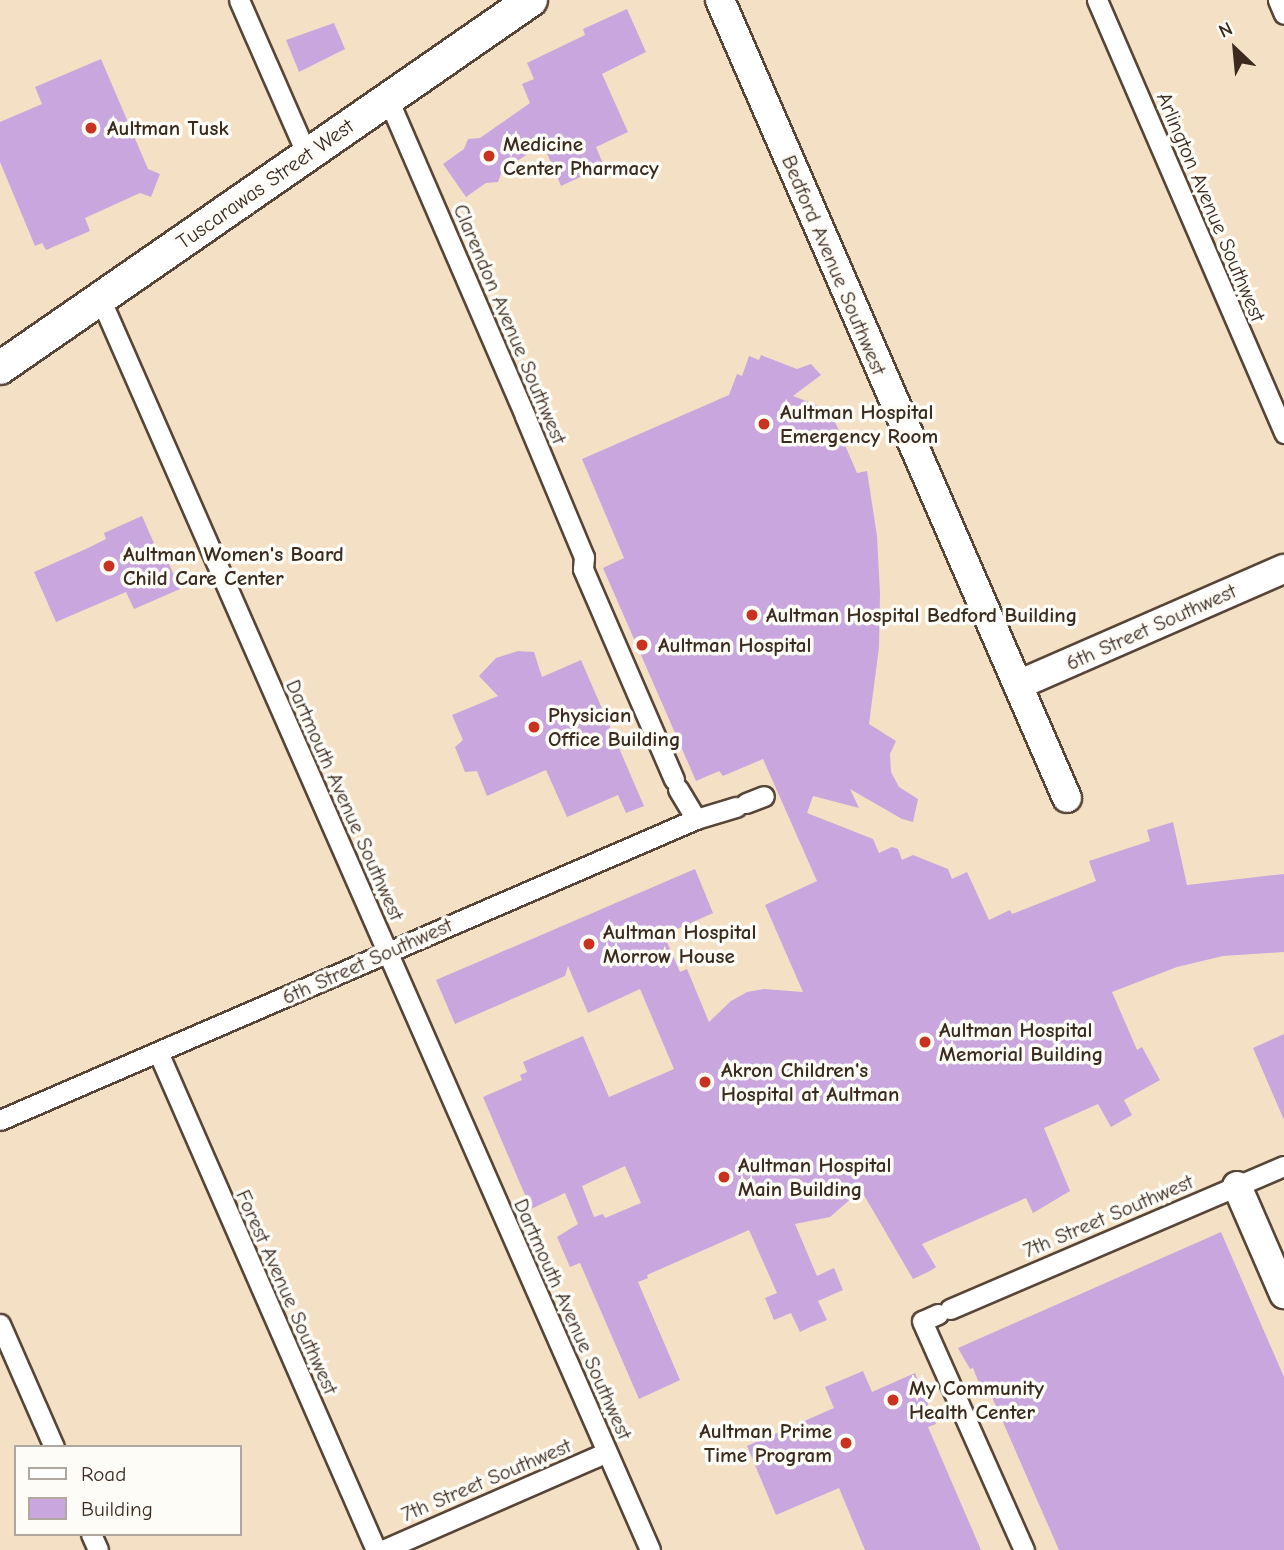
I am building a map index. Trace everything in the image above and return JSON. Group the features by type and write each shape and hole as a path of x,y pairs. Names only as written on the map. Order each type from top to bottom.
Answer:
{"main road":[{"name":"Tuscarawas Street West","path":"0,368 531,0"}],"street":[{"path":"239,0 307,155"},
{"name":"Bedford Avenue Southwest","path":"720,0 1067,798"},
{"name":"Arlington Avenue Southwest","path":"1097,0 1284,433"},
{"path":"1278,0 1284,13"},
{"name":"Clarendon Avenue Southwest","path":"388,99 584,557 583,569 676,784 696,819"},
{"name":"Dartmouth Avenue Southwest","path":"100,298 650,1550"},
{"name":"6th Street Southwest","path":"1018,685 1284,569"},
{"name":"6th Street Southwest","path":"0,1120 696,819 749,802"},
{"name":"Forest Avenue Southwest","path":"158,1052 376,1550"},
{"name":"7th Street Southwest","path":"1024,1550 937,1314 1284,1166"},
{"path":"1237,1186 1284,1294"},
{"path":"0,1324 53,1445"},
{"name":"7th Street Southwest","path":"383,1550 607,1452"}],"building":[{"path":"627,9 646,52 602,74 628,132 596,147 604,166 561,186 543,144 502,171 498,182 486,183 466,197 443,164 464,149 468,139 480,138 530,103 522,84 534,79 527,63 585,35 583,29"},
{"path":"334,23 345,49 299,72 286,40"},
{"path":"101,59 148,169 160,174 151,197 140,193 85,218 90,231 46,250 42,243 35,246 0,162 0,122 42,104 35,87"},
{"path":"761,355 797,369 811,364 821,375 793,396 830,410 857,473 867,471 877,536 880,593 879,647 869,724 896,741 890,754 891,772 899,787 918,799 913,822 902,819 850,789 859,808 813,796 807,813 873,839 879,853 892,847 898,849 902,860 913,855 948,869 952,879 967,872 989,920 1010,910 1012,914 1096,881 1089,861 1150,841 1147,830 1173,822 1187,885 1284,874 1284,952 1223,956 1177,967 1112,992 1137,1050 1142,1047 1160,1080 1124,1100 1132,1115 1111,1127 1098,1104 1044,1128 1070,1191 1033,1213 1026,1198 922,1244 936,1267 930,1271 913,1279 861,1190 830,1217 795,1224 817,1276 834,1268 843,1290 818,1301 827,1320 800,1332 791,1313 774,1320 765,1298 777,1293 749,1230 647,1275 648,1278 638,1282 680,1380 639,1399 580,1263 570,1267 557,1237 578,1224 565,1193 531,1209 483,1097 522,1080 520,1075 527,1072 523,1062 583,1036 609,1097 674,1069 640,989 588,1013 568,966 565,976 455,1024 436,980 695,869 713,913 664,935 680,972 687,969 709,1022 731,1001 747,992 764,989 803,992 765,905 817,881 763,759 723,776 719,771 696,781 603,568 624,558 582,459 729,395 737,374 742,376 749,356 759,360","holes":["625,1166 641,1203 605,1218 603,1214 594,1217 582,1186"]},
{"name":"Aultman Women's Board Child Care Center","path":"142,516 161,559 166,557 180,589 134,609 126,592 56,622 34,572 106,539 104,533"},
{"name":"Physician Office Building","path":"518,651 534,652 542,677 581,660 644,806 626,813 618,795 567,817 546,770 487,796 477,771 465,772 455,747 463,740 452,715 498,696 479,676 496,658"},
{"path":"1284,1034 1284,1120 1253,1048"},
{"path":"1221,1232 1284,1377 1284,1550 1059,1550 988,1388 982,1391 973,1368 970,1369 958,1348"},
{"path":"863,1371 872,1392 915,1373 936,1424 928,1427 981,1550 865,1550 839,1488 776,1515 747,1446 834,1408 825,1387"}],"place":[{"name":"Aultman Tusk","path":"91,128"},
{"name":"Medicine Center Pharmacy","path":"489,156"},
{"name":"Aultman Hospital Emergency Room","path":"764,424"},
{"name":"Aultman Women's Board Child Care Center","path":"109,566"},
{"name":"Aultman Hospital Bedford Building","path":"752,615"},
{"name":"Aultman Hospital","path":"642,645"},
{"name":"Physician Office Building","path":"534,727"},
{"name":"Aultman Hospital Morrow House","path":"589,944"},
{"name":"Aultman Hospital Memorial Building","path":"925,1042"},
{"name":"Akron Children's Hospital at Aultman","path":"705,1082"},
{"name":"Aultman Hospital Main Building","path":"724,1177"},
{"name":"My Community Health Center","path":"893,1400"},
{"name":"Aultman Prime Time Program","path":"846,1443"}]}
